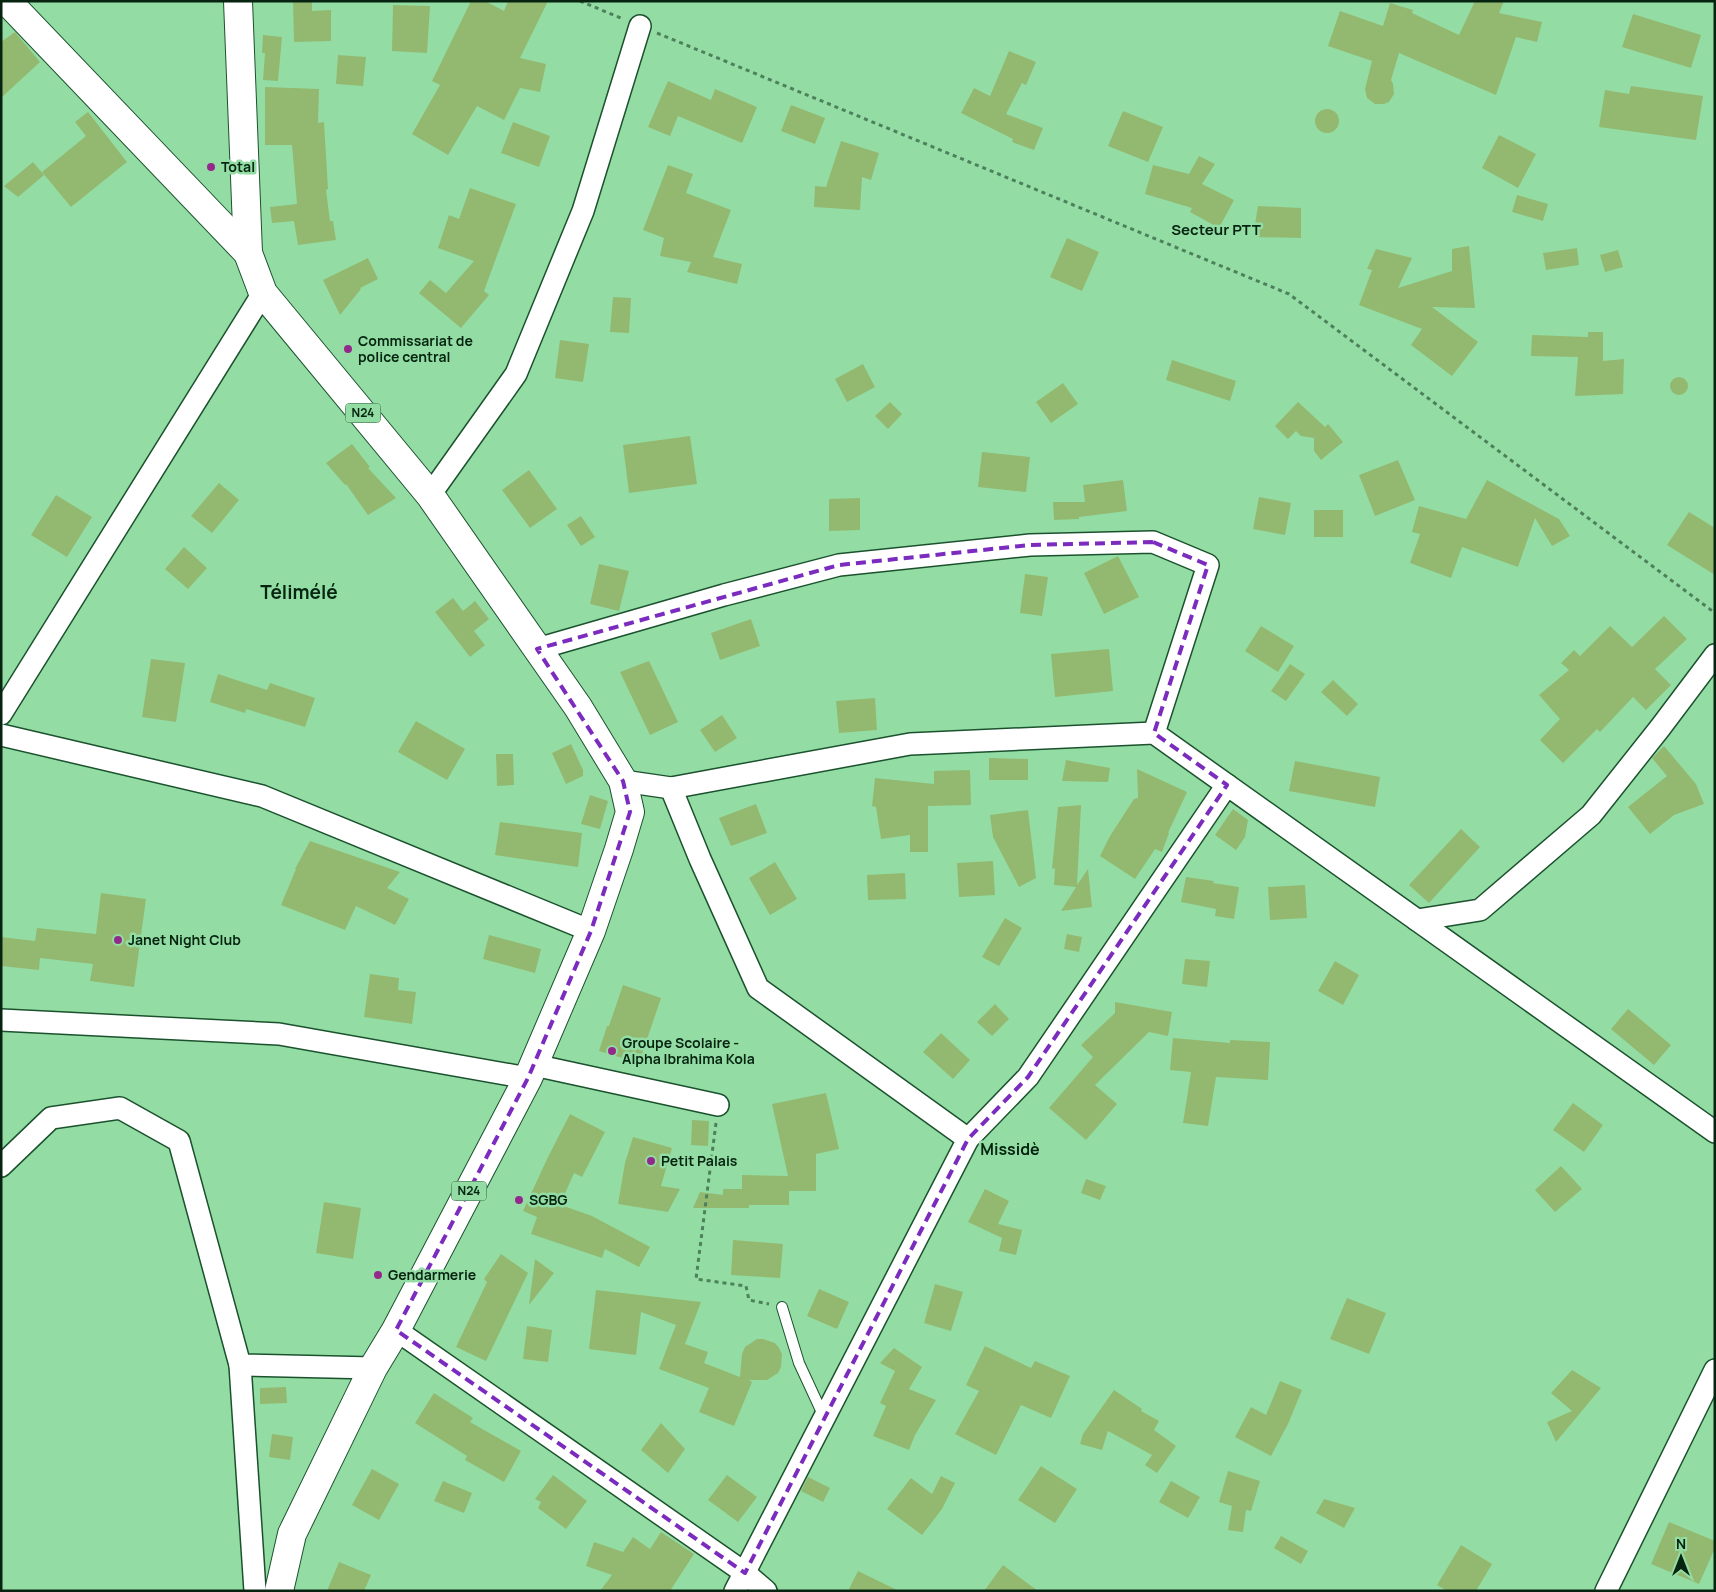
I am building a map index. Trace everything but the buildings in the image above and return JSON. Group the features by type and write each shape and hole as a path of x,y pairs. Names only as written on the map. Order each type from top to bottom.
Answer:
{"main road":[{"path":"7,1 248,253"},
{"name":"N24","path":"238,1 248,253 263,293 430,495 578,707 623,781 630,812 591,931 531,1072 396,1330 373,1368 292,1534 279,1591"}],"street":[{"path":"430,495 516,374 583,211 640,26"},
{"path":"1,714 263,293"},
{"path":"537,649 724,595 839,565 1030,544 1153,542 1208,566 1154,733"},
{"path":"1417,920 1480,910 1591,815 1715,655"},
{"path":"623,781 672,788 910,744 1154,733 1715,1132"},
{"path":"1,735 262,796 591,931"},
{"path":"740,1582 968,1139 1028,1077 1227,785"},
{"path":"672,788 700,859 758,988 968,1139"},
{"path":"1,1020 279,1034 531,1072 718,1106"},
{"path":"1,1166 51,1118 110,1109 120,1108 179,1142 240,1365 255,1591"},
{"path":"396,1330 740,1582 766,1591"},
{"path":"240,1365 373,1368"},
{"path":"1606,1591 1715,1370"}],"lane":[{"path":"782,1307 800,1363 824,1418"}],"path":[{"path":"580,1 1289,294 1715,613"},
{"path":"718,1106 696,1279 746,1286 749,1300 782,1307"}],"highlighted area":[{"path":"1153,542 1208,565 1154,733 1227,785 1028,1077 968,1139 745,1573 396,1330 528,1078 591,931 630,812 623,781 537,649 839,565 1030,545"}],"place":[{"name":"Total","path":"211,167"},
{"name":"Commissariat de police central","path":"348,349"},
{"name":"Janet Night Club","path":"118,940"},
{"name":"Groupe Scolaire - Alpha Ibrahima Kola","path":"612,1051"},
{"name":"Petit Palais","path":"651,1161"},
{"name":"SGBG","path":"519,1200"},
{"name":"Gendarmerie","path":"378,1275"}],"district":[{"name":"Secteur PTT","path":"1216,230"},
{"name":"Télimélé","path":"299,592"},
{"name":"Missidè","path":"1010,1149"}]}
